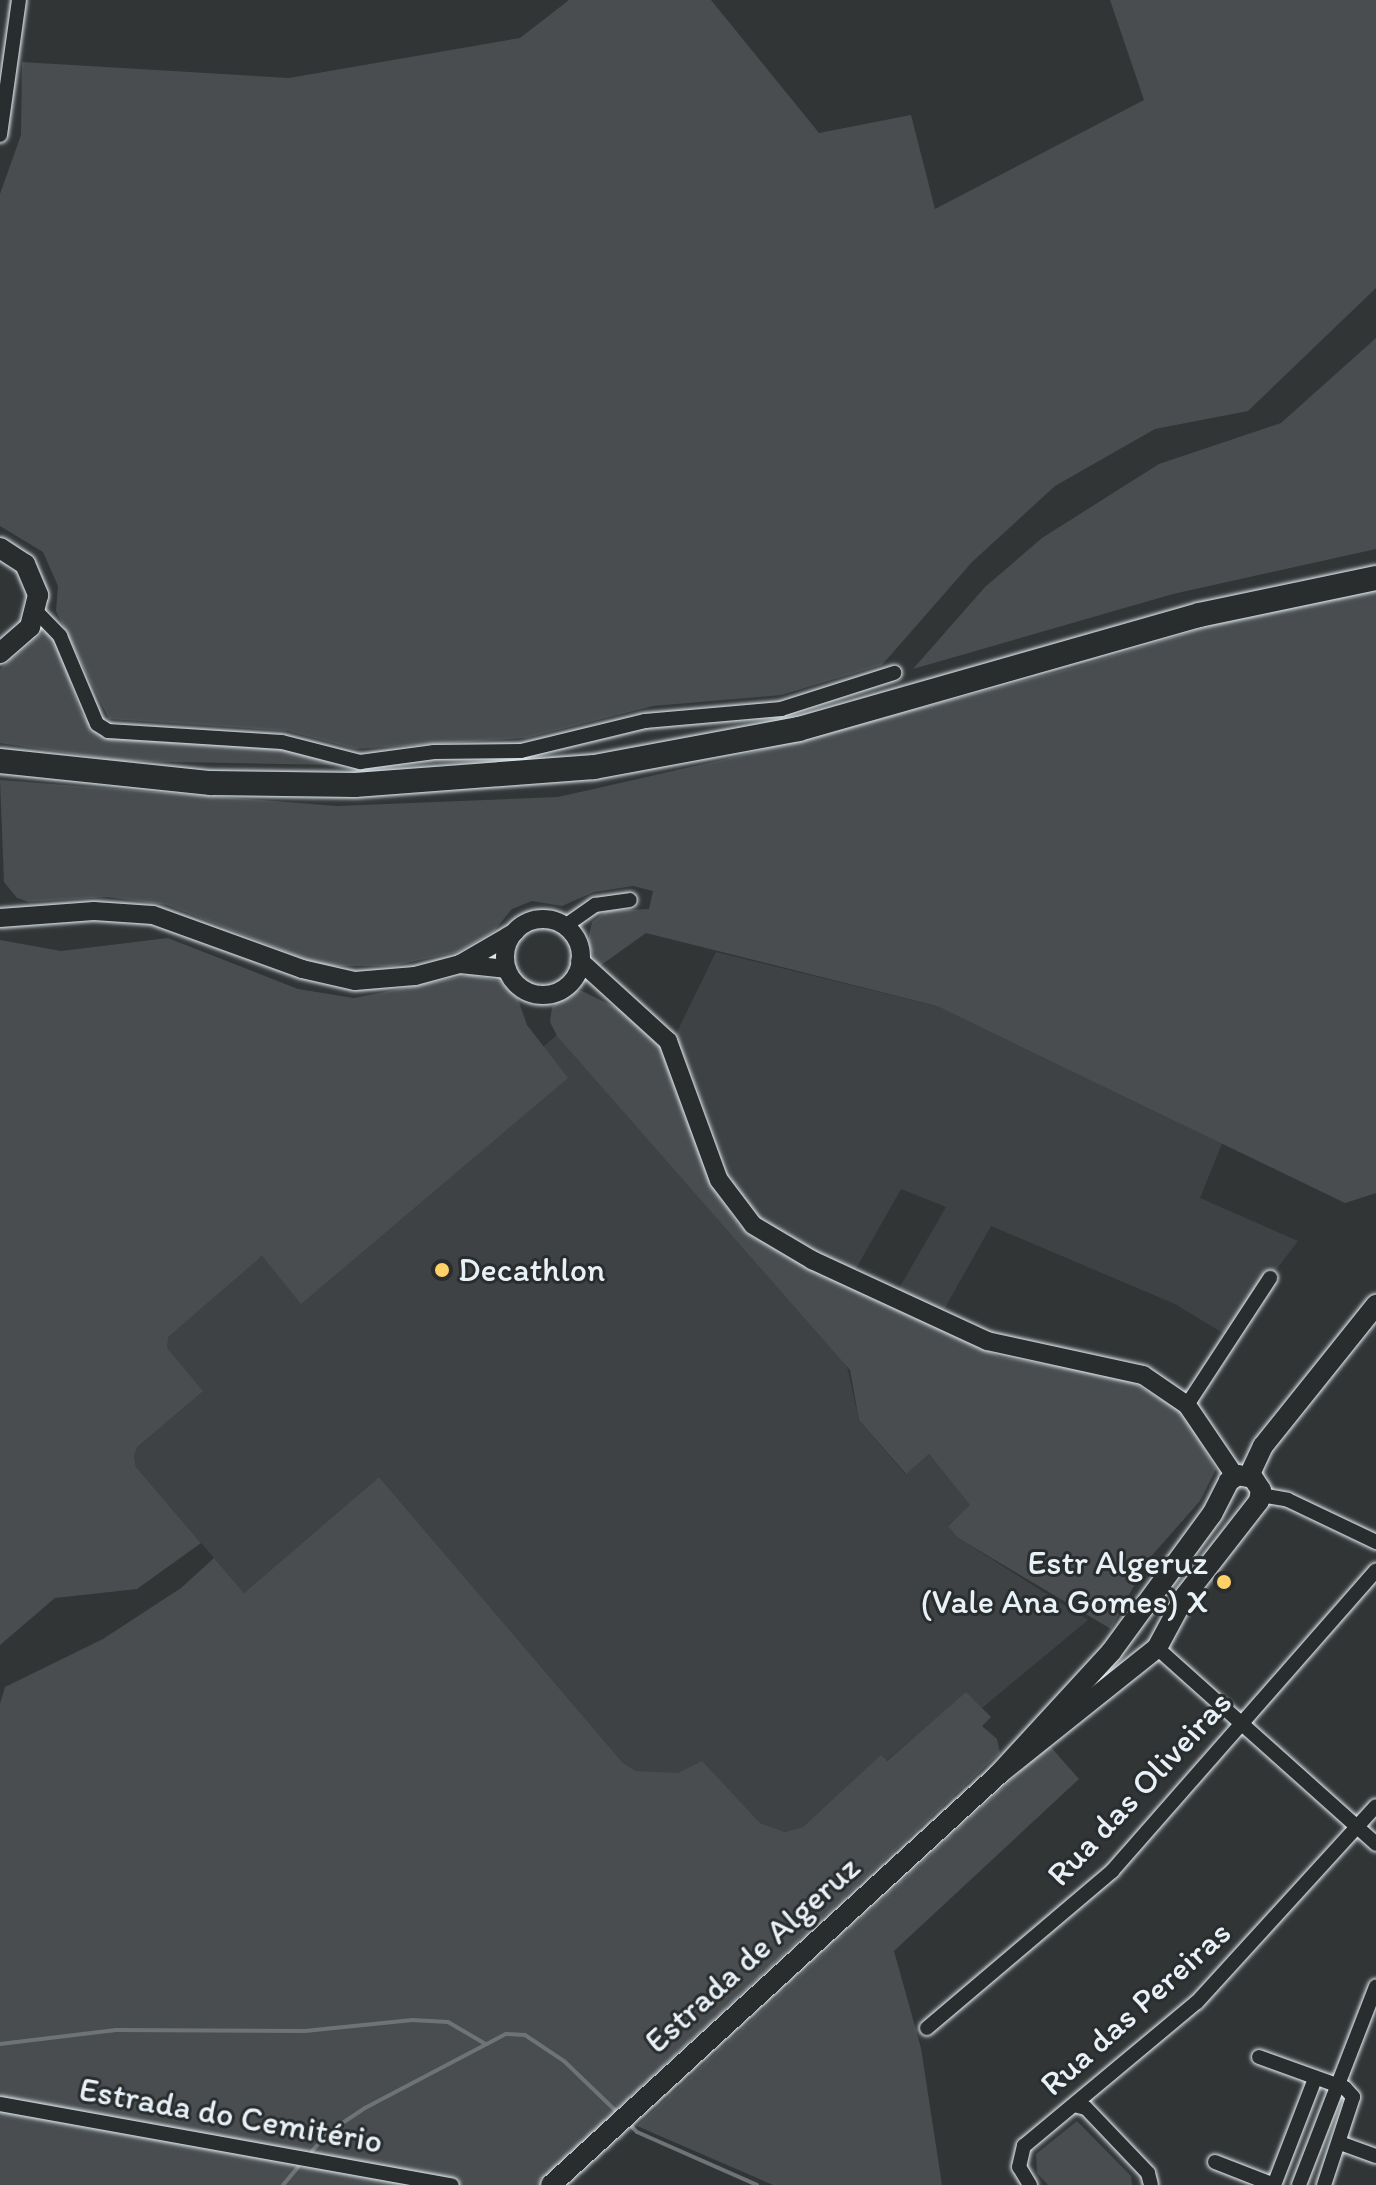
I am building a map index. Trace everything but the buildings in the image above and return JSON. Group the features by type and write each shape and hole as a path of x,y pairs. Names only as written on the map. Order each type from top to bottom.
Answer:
{"highway":[{"path":"2,761 211,783 355,785 594,767 799,729 1199,615 1376,578"}],"main road":[{"path":"0,548 25,564 34,578 36,611 30,627 2,651"},
{"name":"Estrada de Algeruz","path":"999,1774 1133,1624 1224,1496 1376,1305"},
{"path":"1224,1496 1240,1512 1258,1500 1242,1476"},
{"name":"Estrada de Algeruz","path":"551,2185 621,2116 999,1774 1157,1645 1258,1500"},
{"path":"1155,1623 1157,1645 1140,1653 1129,1645 1133,1624 1155,1623"}],"street":[{"path":"0,135 19,0"},
{"path":"36,611 60,636 93,715 108,731 282,742 360,762 434,752 521,751 670,717 781,709 894,673"},
{"path":"565,926 595,905 630,900"},
{"path":"4,912 94,911 153,915 302,969 355,981 415,976 460,964 515,932 539,919 565,926 577,941 580,961 571,983 561,990 537,994 518,986 507,969 505,953 515,932"},
{"path":"580,961 606,988 653,1023 668,1041 719,1180 753,1225 812,1260 987,1341 1143,1375 1187,1405 1242,1476"},
{"path":"460,964 507,969"},
{"path":"571,983 606,988"},
{"path":"1187,1405 1270,1278"},
{"path":"1258,1500 1288,1500 1375,1539"},
{"name":"Rua das Oliveiras","path":"927,2028 1112,1871 1376,1570"},
{"path":"1157,1645 1241,1726 1376,1844"},
{"name":"Rua das Pereiras","path":"1030,2185 1018,2156 1197,2002 1376,1806"},
{"path":"1299,2185 1376,1986"},
{"path":"1259,2057 1337,2087 1353,2097 1324,2185"},
{"path":"1215,2162 1274,2185 1315,2079"},
{"name":"Estrada do Cemitério","path":"0,2104 452,2185"},
{"path":"1074,2105 1086,2108 1148,2173 1151,2185"},
{"path":"1340,2143 1376,2156"}],"shaded area":[{"path":"569,0 711,0 819,133 911,115 935,209 1144,100 1110,0 1376,0 1376,288 1248,411 1155,429 1055,486 972,562 882,665 781,695 653,706 526,738 355,749 288,731 109,719 56,611 58,586 43,552 0,526 0,194 21,135 22,62 289,78 520,38"},
{"path":"1376,338 1376,549 1173,594 913,669 985,587 1042,538 1159,464 1281,423"},
{"path":"1376,589 1376,1193 1345,1203 937,1006 646,933 597,968 588,940 592,922 606,911 649,909 653,891 633,886 594,892 562,906 532,901 512,909 494,931 458,952 392,966 323,966 167,905 108,897 29,902 17,898 4,882 0,780 337,806 558,797 735,757 1076,667 1216,624"},
{"path":"47,629 60,650 80,711 98,735 299,751 336,765 122,761 0,743 0,669"},
{"path":"168,938 298,989 354,998 470,975 500,981 518,999 527,1025 568,1078 301,1304 262,1256 168,1337 167,1348 203,1391 137,1447 134,1456 136,1467 201,1543 137,1589 55,1598 0,1645 0,940 61,951"},
{"path":"716,952 937,1006 1223,1141 1200,1198 1298,1241 1226,1335 1175,1304 991,1226 942,1313 897,1292 946,1207 901,1189 854,1272 770,1231 728,1185 733,1180 676,1034"},
{"path":"567,991 582,991 625,1012 660,1044 714,1189 739,1225 755,1238 1000,1357 1122,1376 1184,1413 1216,1469 1200,1501 1147,1561 1111,1629 958,1538 948,1526 970,1505 929,1454 906,1474 859,1420 850,1370 557,1036 550,1022 552,1007"},
{"path":"557,1035 846,1362 859,1420 905,1474 929,1454 971,1506 948,1525 958,1538 1088,1620 982,1708 966,1693 886,1761 881,1756 803,1827 785,1832 760,1823 702,1762 678,1773 636,1771 623,1763 379,1477 244,1593 136,1467 134,1456 167,1337 262,1256 301,1303 567,1078 543,1047"},
{"path":"379,1477 623,1763 636,1771 678,1773 702,1761 760,1823 785,1832 803,1827 881,1755 887,1761 966,1692 991,1717 982,1726 997,1739 1000,1753 620,2106 554,2185 0,2185 0,1704 5,1687 103,1639 181,1588 214,1558 244,1593"},
{"path":"1049,1745 1079,1779 894,1951 921,2048 942,2185 773,2185 637,2126"},
{"path":"1077,2121 1131,2176 1132,2185 1048,2185 1037,2173 1036,2154"}],"waterway":[{"path":"0,2044 116,2030 305,2031 412,2020 448,2022 484,2043"},
{"path":"312,2151 329,2132 365,2108 506,2034 525,2035 564,2061 618,2113"},
{"path":"627,2122 637,2132 757,2185"},
{"path":"283,2185 298,2167"}],"place":[{"name":"Decathlon","path":"442,1270"},
{"name":"Estr Algeruz (Vale Ana Gomes) X","path":"1224,1582"}]}
